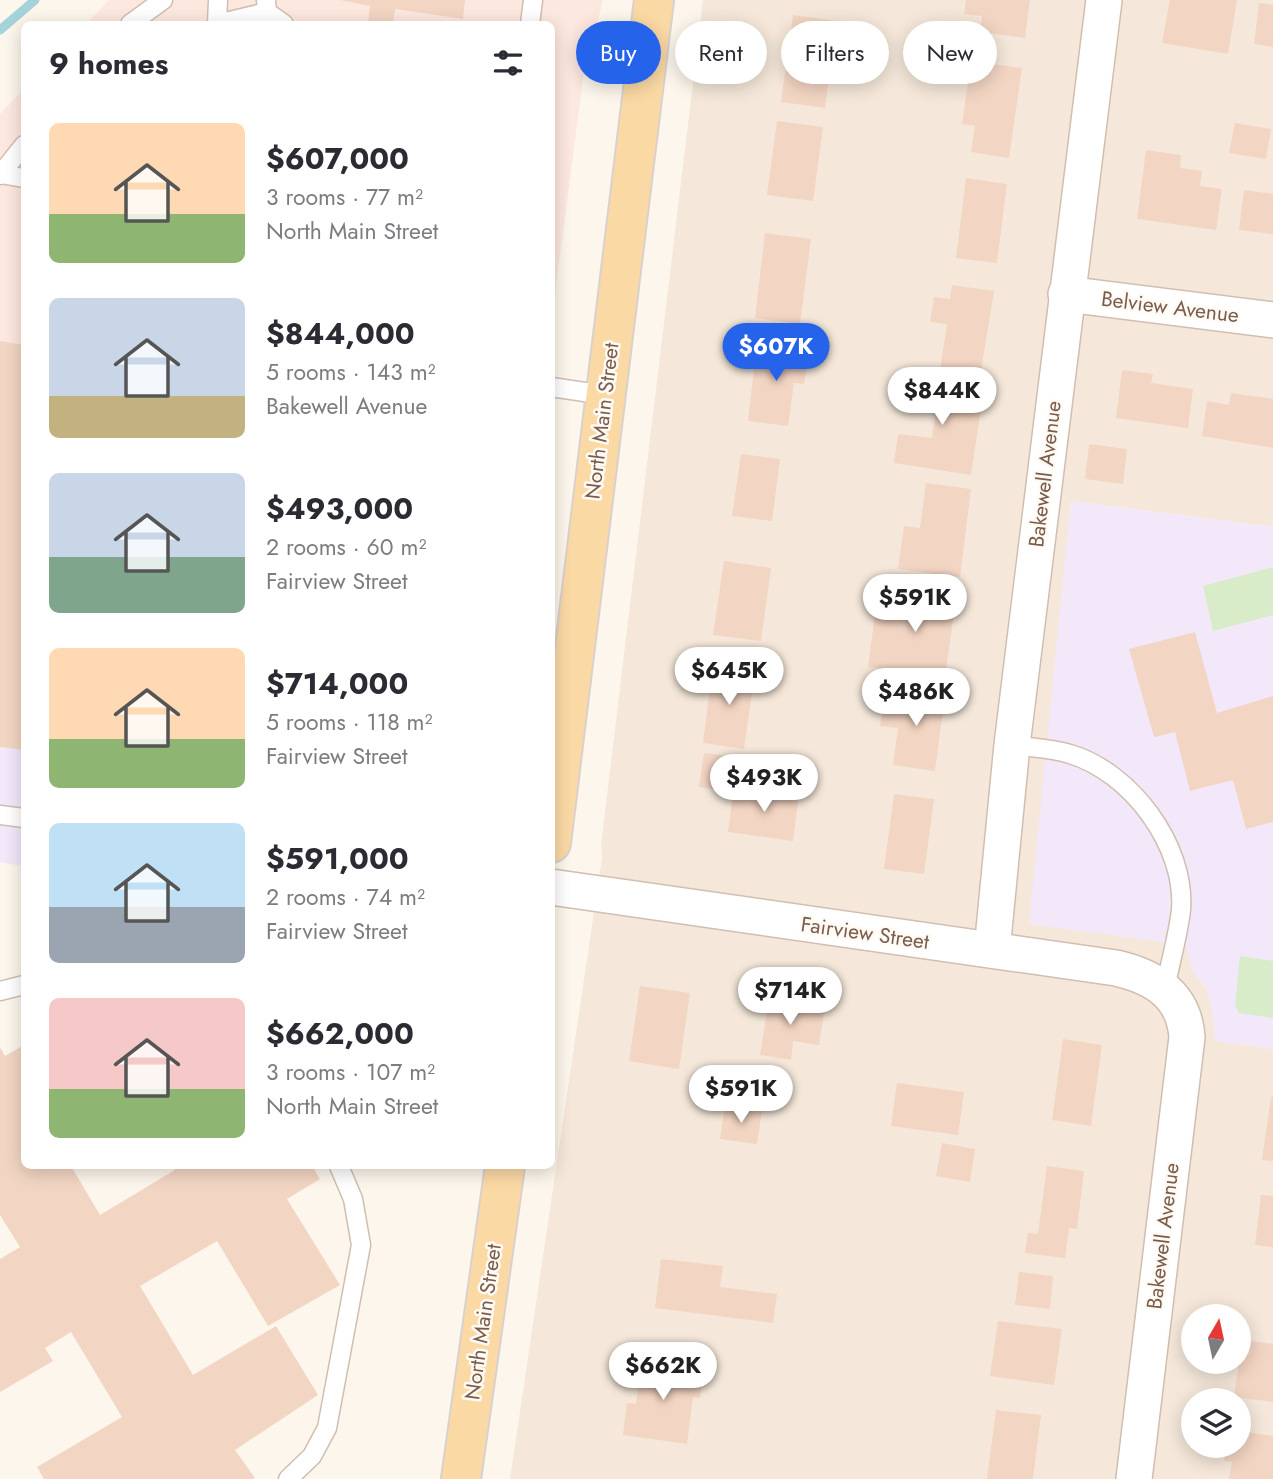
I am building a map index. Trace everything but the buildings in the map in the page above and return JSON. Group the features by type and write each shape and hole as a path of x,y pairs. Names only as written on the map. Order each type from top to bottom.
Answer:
{"main road":[{"name":"North Main Street","path":"555,810 654,0"},
{"name":"North Main Street","path":"461,1479 505,1169"}],"street":[{"name":"Bakewell Avenue","path":"992,950 1012,745 1104,0"},
{"name":"Belview Avenue","path":"1066,294 1273,320"},
{"name":"Fairview Street","path":"555,888 1116,968 1136,972 1169,992"},
{"name":"Bakewell Avenue","path":"1133,1479 1188,1037 1181,1009 1169,992"}],"lane":[{"path":"134,21 163,0"},
{"path":"217,21 218,0"},
{"path":"530,21 533,0"},
{"path":"225,21 267,6 281,21"},
{"path":"0,175 21,149"},
{"path":"0,175 21,178"},
{"path":"555,388 605,395"},
{"path":"1012,745 1070,754 1100,768 1148,809 1166,837 1176,869 1181,908 1169,992"},
{"path":"0,815 21,818"},
{"path":"0,991 21,986"},
{"path":"288,1479 312,1457 327,1428 361,1245 353,1199 340,1169"}],"shaded area":[{"path":"109,0 603,0 598,21 576,21 576,84 582,84 555,294 555,21 89,21"},
{"path":"703,0 1273,0 1273,527 1071,501 1030,923 1187,945 1193,972 1205,986 1212,1007 1215,1040 1273,1049 1273,1479 510,1479 602,858 601,845 693,84 767,84 767,21 700,21"},
{"path":"21,92 21,866 0,862 0,114"},
{"path":"0,478 21,482 21,866 0,862"},
{"path":"1071,501 1273,527 1273,1049 1215,1041 1212,1007 1205,986 1193,972 1186,945 1029,924"}],"green space":[{"path":"1273,567 1273,615 1213,631 1203,586"},
{"path":"1240,956 1273,961 1273,1018 1239,1013 1235,1006"}],"waterway":[{"path":"0,30 35,0"}]}
